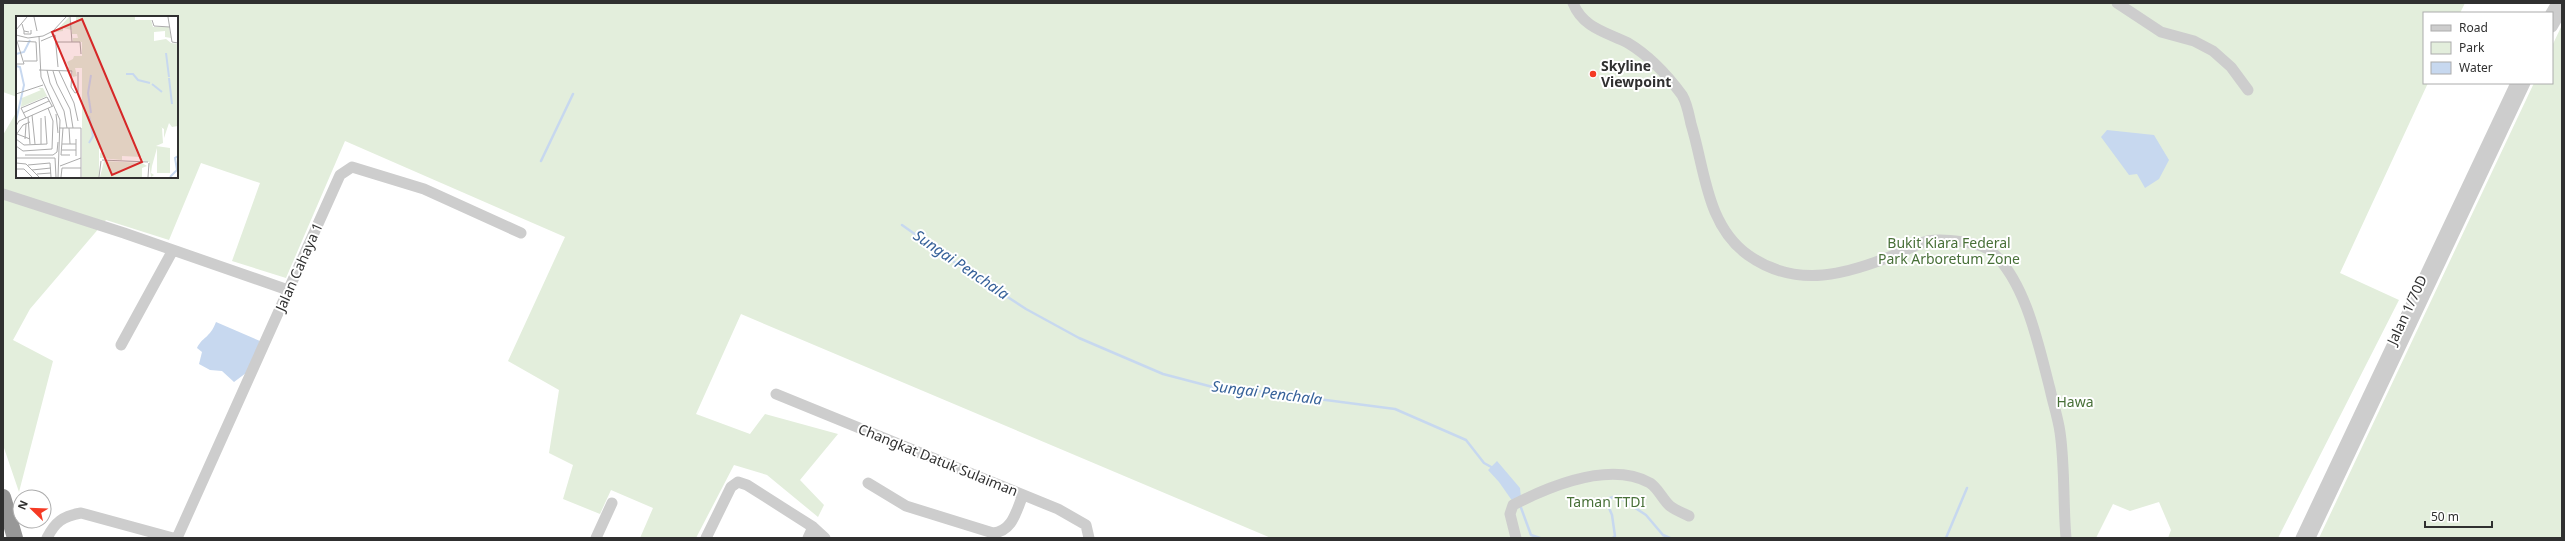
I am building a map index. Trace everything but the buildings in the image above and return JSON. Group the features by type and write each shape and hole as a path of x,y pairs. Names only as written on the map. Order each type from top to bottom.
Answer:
{"highway":[{"path":"3,497 15,538"}],"street":[{"path":"1573,3 1577,14 1594,29 1629,44 1666,74 1684,98 1694,132 1704,182 1716,214 1731,240 1761,263 1779,271 1818,276 1847,273 1928,240 1965,242 1991,251 2007,272 2027,307 2037,338 2060,432 2066,538"},
{"path":"2117,3 2161,32 2194,42 2213,51 2231,67 2248,90"},
{"path":"2552,12 2557,3"},
{"path":"2553,25 2562,10"},
{"name":"Jalan 1/70D","path":"2301,538 2516,84"},
{"name":"Jalan 1/70D","path":"2310,538 2525,84"},
{"name":"Jalan Cahaya 1","path":"177,538 340,175 352,167 424,189 521,233"},
{"path":"3,194 288,290"},
{"path":"121,345 173,250"},
{"name":"Changkat Datuk Sulaiman","path":"776,394 1058,509 1086,525 1089,538"},
{"path":"1516,538 1510,514 1517,503 1552,486 1599,476 1629,475 1651,484 1670,506 1689,516"},
{"path":"706,538 731,487 738,482 747,485 813,527 825,538"},
{"path":"868,483 906,506 993,533 1002,532 1008,528 1023,495"},
{"path":"596,538 612,503"},
{"path":"47,538 54,525 66,515 81,513 173,538"},
{"path":"808,538 813,527"}],"green space":[{"name":"Bukit Kiara Federal Park Arboretum Zone","path":"3,3 2465,3 2460,12 2423,12 2423,84 2428,84 2340,273 2399,300 2278,538 2168,538 2171,530 2159,502 2130,511 2113,504 2096,538 1271,538 741,314 696,414 750,434 765,414 838,434 800,480 824,505 818,517 767,475 734,465 696,538 640,538 653,508 611,490 600,514 563,499 573,465 549,453 559,390 508,361 565,237 345,141 286,278 232,261 260,183 201,163 169,240 106,220 30,309 13,340 53,361 20,489 18,489 3,445 3,135 16,113 16,178 178,178 178,16 16,16 16,97 3,92"},
{"path":"2562,25 2562,538 2319,538 2534,84 2553,84 2553,44"}],"water":[{"path":"2107,130 2154,135 2169,160 2159,179 2145,188 2137,174 2129,175 2101,137"},
{"path":"216,322 260,341 246,373 234,382 222,371 210,370 199,364 202,352 197,348 209,334"},
{"path":"1497,461 1520,488 1521,498 1513,502 1499,482 1488,470"}],"waterway":[{"path":"541,161 573,94"},
{"name":"Sungai Penchala","path":"902,225 960,266 1026,309 1079,338 1163,374 1228,391 1257,391 1395,409 1466,440 1484,463 1493,468"},
{"path":"1946,538 1967,488"},
{"name":"Sungai Penchala","path":"1613,538 1615,536 1612,515 1607,503 1610,498 1617,496 1646,515 1663,535 1670,538"},
{"name":"Sungai Penchala","path":"1520,505 1531,535 1540,538"}],"place":[{"name":"Skyline Viewpoint","path":"1593,74"}],"park label":[{"name":"Hawa","path":"2075,402"},
{"name":"Taman TTDI","path":"1606,502"}]}
